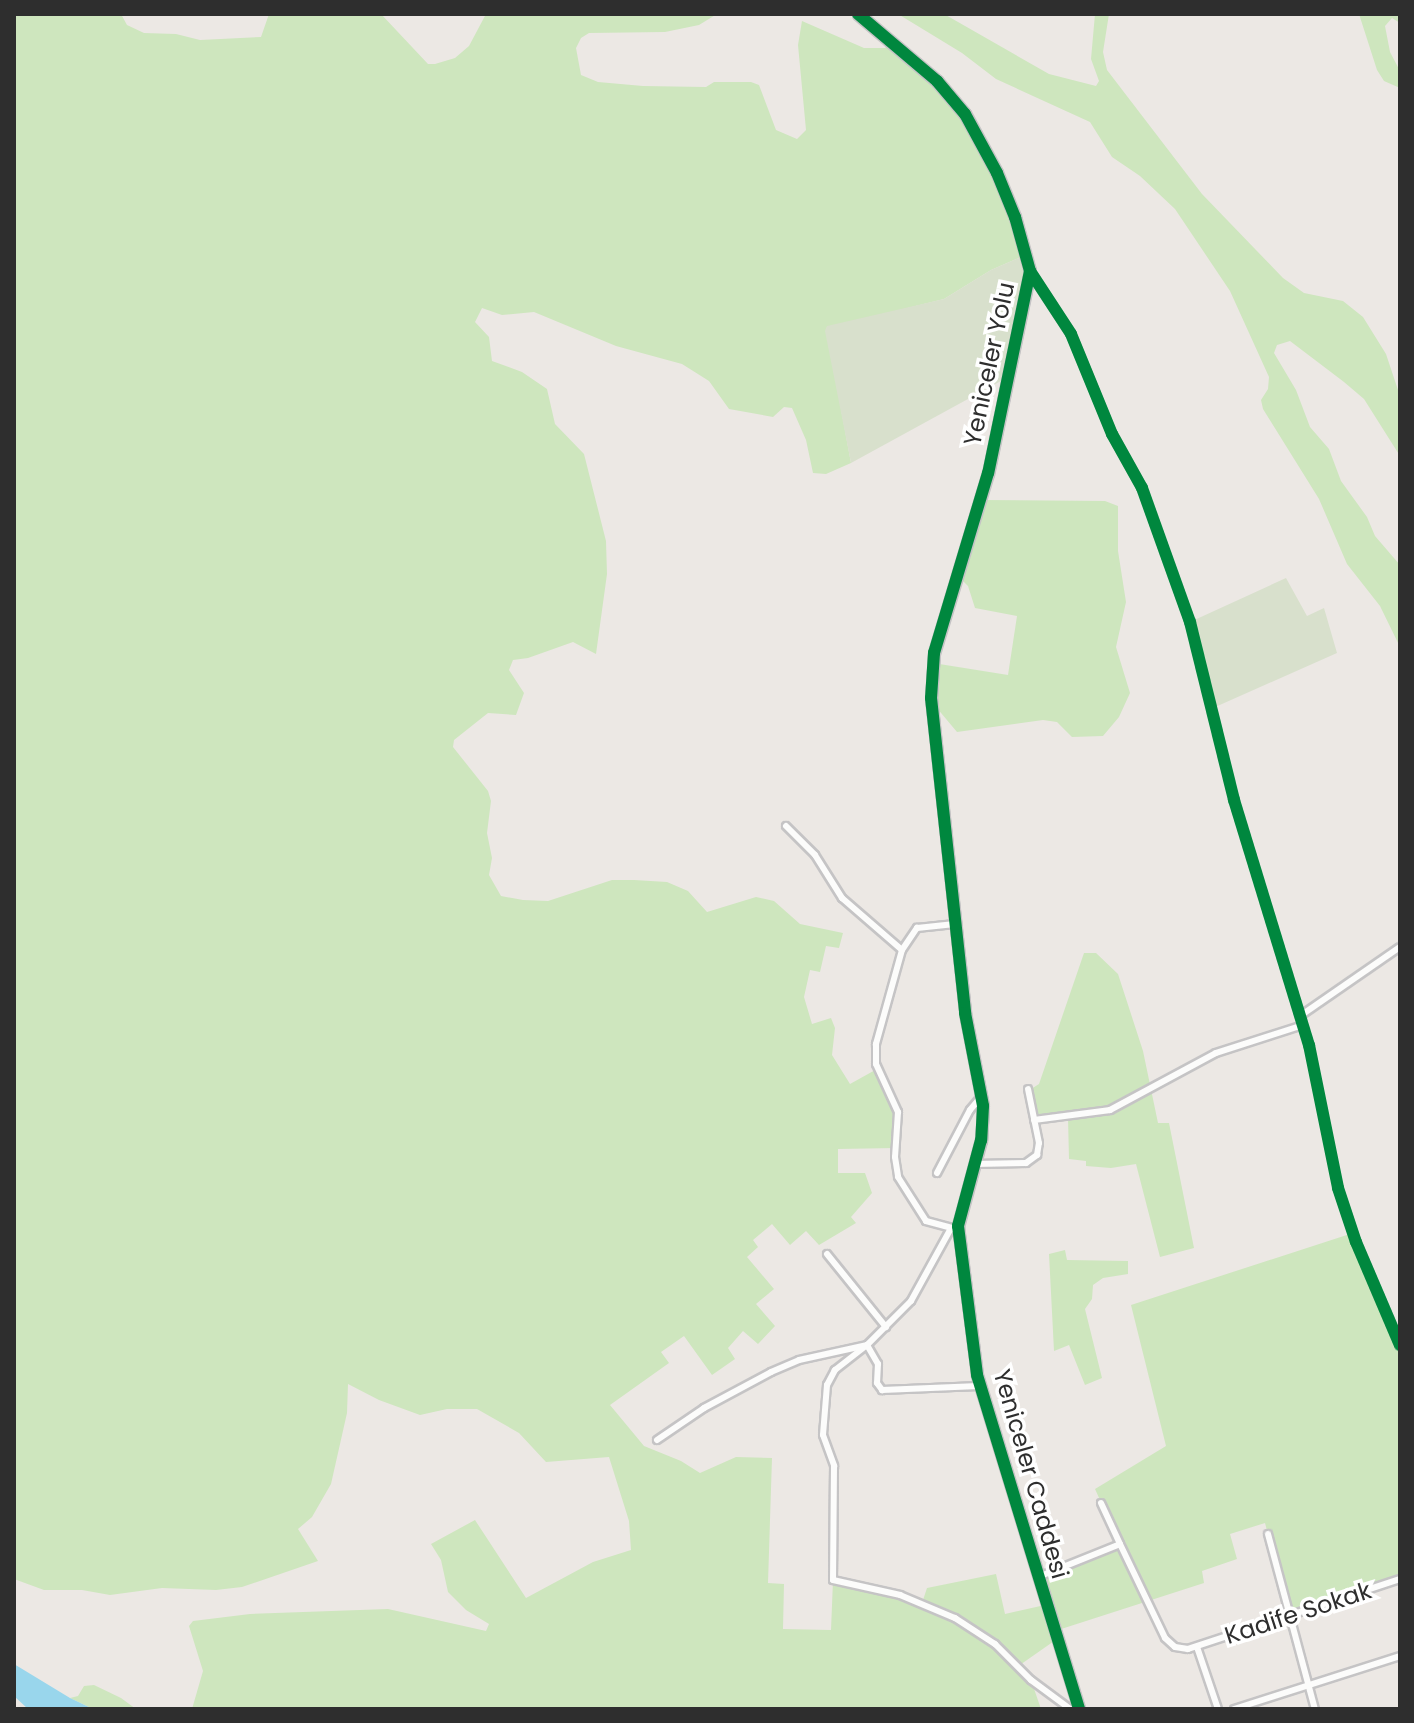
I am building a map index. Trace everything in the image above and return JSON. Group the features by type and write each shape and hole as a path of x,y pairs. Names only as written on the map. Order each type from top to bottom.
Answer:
{"street":[{"name":"Yeniceler Yolu","path":"858,14 937,81 965,114 1003,188 1028,254 1030,271 988,473 934,653 931,698 939,774"},
{"path":"1030,271 1071,334 1112,434 1149,507 1197,646 1234,800 1303,1025 1343,1203 1400,1345"},
{"name":"Yeniceler Caddesi","path":"939,774 965,1013 982,1096 983,1129 955,1227 979,1386 1079,1709"},
{"path":"786,826 815,855 842,898 902,950"},
{"path":"955,924 917,928 902,950 876,1044 876,1064 898,1112 895,1157 898,1177 926,1221 955,1227 920,1287 886,1327 835,1370 825,1396 824,1442 834,1460 833,1580 900,1595 955,1618 995,1644 1031,1680 1070,1709"},
{"path":"1300,1016 1400,947"},
{"path":"1034,1120 1110,1110 1216,1053 1303,1025"},
{"path":"974,1164 1026,1163 1035,1159 1039,1143 1028,1089"},
{"path":"937,1173 970,1110 982,1096"},
{"path":"827,1254 886,1327"},
{"path":"867,1345 878,1364 877,1383 882,1390 979,1386"},
{"path":"657,1440 704,1408 771,1372 799,1360 867,1345"},
{"path":"1101,1503 1165,1638 1175,1647 1197,1647 1218,1709"},
{"path":"1268,1534 1315,1709"},
{"path":"1038,1577 1120,1544"},
{"name":"Kadife Sokak","path":"1197,1647 1400,1579"},
{"path":"1234,1709 1400,1656"}],"green space":[{"path":"14,14 121,14 127,25 144,33 176,34 200,40 261,37 269,14 381,14 428,64 435,64 455,58 469,46 486,14 717,14 699,25 665,32 589,33 581,38 576,48 581,75 598,82 643,86 706,87 714,82 751,82 759,85 776,130 797,139 806,130 798,45 802,21 864,48 885,48 893,42 937,81 980,140 1028,254 991,270 944,299 826,328 851,463 826,474 813,473 806,440 792,408 784,407 773,417 729,409 709,381 682,364 616,346 534,312 502,315 482,308 475,322 489,337 492,361 522,372 547,389 555,424 584,454 606,541 607,574 596,654 573,642 513,660 509,670 524,693 516,715 488,713 454,740 453,747 488,791 491,801 487,833 492,858 489,875 501,896 548,901 612,880 667,882 688,891 707,912 756,897 774,901 800,924 843,933 839,948 826,946 820,972 810,970 804,997 812,1024 831,1018 835,1028 832,1055 850,1084 877,1069 897,1107 896,1148 838,1149 838,1173 865,1173 872,1193 851,1217 856,1223 819,1245 806,1231 790,1245 772,1224 753,1240 758,1247 747,1257 774,1289 756,1304 775,1326 758,1344 743,1331 728,1348 735,1359 712,1375 684,1336 661,1352 669,1363 610,1405 644,1446 681,1461 700,1473 736,1457 772,1458 768,1583 784,1584 783,1629 831,1630 833,1580 922,1603 927,1588 996,1574 1005,1614 1045,1605 1038,1577 1120,1544 1095,1489 1166,1446 1131,1305 1353,1233 1400,1345 1400,1579 1290,1616 1265,1523 1230,1534 1237,1559 1202,1571 1204,1583 1055,1631 1057,1639 1017,1667 1031,1680 1041,1709 192,1709 203,1671 189,1626 193,1621 250,1614 388,1609 486,1631 489,1624 466,1610 448,1592 441,1560 431,1544 475,1520 526,1598 593,1562 631,1550 629,1521 609,1457 546,1462 519,1433 477,1409 447,1409 420,1415 379,1400 348,1384 347,1413 331,1484 312,1517 298,1529 318,1561 242,1587 216,1590 162,1588 110,1595 82,1590 44,1590 14,1579"},
{"path":"898,14 944,14 1049,74 1096,86 1099,81 1091,59 1095,14 1109,14 1103,52 1107,70 1202,194 1283,278 1304,293 1343,301 1363,317 1386,354 1400,396 1400,456 1364,399 1344,382 1290,341 1277,345 1274,353 1296,390 1310,427 1329,449 1341,481 1367,517 1375,536 1400,565 1400,647 1380,606 1347,564 1319,499 1263,409 1261,400 1268,389 1269,377 1230,291 1175,209 1140,176 1112,157 1090,122 996,79 962,53"},
{"path":"1359,14 1400,14 1400,23 1392,18 1385,26 1390,52 1400,71 1400,88 1384,81 1377,70"},
{"path":"1028,254 1030,271 1010,376 851,463 825,331 827,326 944,299 991,270"},
{"path":"981,500 1105,501 1118,506 1118,551 1126,602 1116,647 1130,693 1119,717 1103,736 1072,737 1057,722 1043,720 957,732 931,701 933,663 1008,675 1017,616 975,608 968,586 959,577"},
{"path":"1286,578 1307,616 1324,608 1337,653 1213,708 1190,622"},
{"path":"1084,953 1096,953 1118,974 1143,1051 1158,1123 1169,1123 1194,1248 1160,1257 1136,1164 1111,1168 1086,1166 1086,1161 1069,1159 1068,1118 1034,1120 1028,1091 1039,1084"},
{"path":"1065,1250 1067,1260 1128,1261 1128,1274 1103,1278 1093,1285 1092,1299 1085,1309 1102,1378 1085,1385 1069,1345 1054,1351 1049,1254"},
{"path":"94,1685 136,1709 93,1709 70,1698 78,1696 84,1686"}],"water":[{"path":"14,1664 93,1709 28,1709 14,1696"}],"cycle path":[{"path":"858,14 937,81 965,114 997,173 1015,217 1030,271 988,473 934,653 931,698 965,1013 983,1106 981,1140 958,1226 977,1375 1079,1709"},
{"path":"1030,271 1071,334 1112,434 1142,488 1190,622 1234,800 1309,1045 1338,1188 1356,1242 1400,1345"}]}
